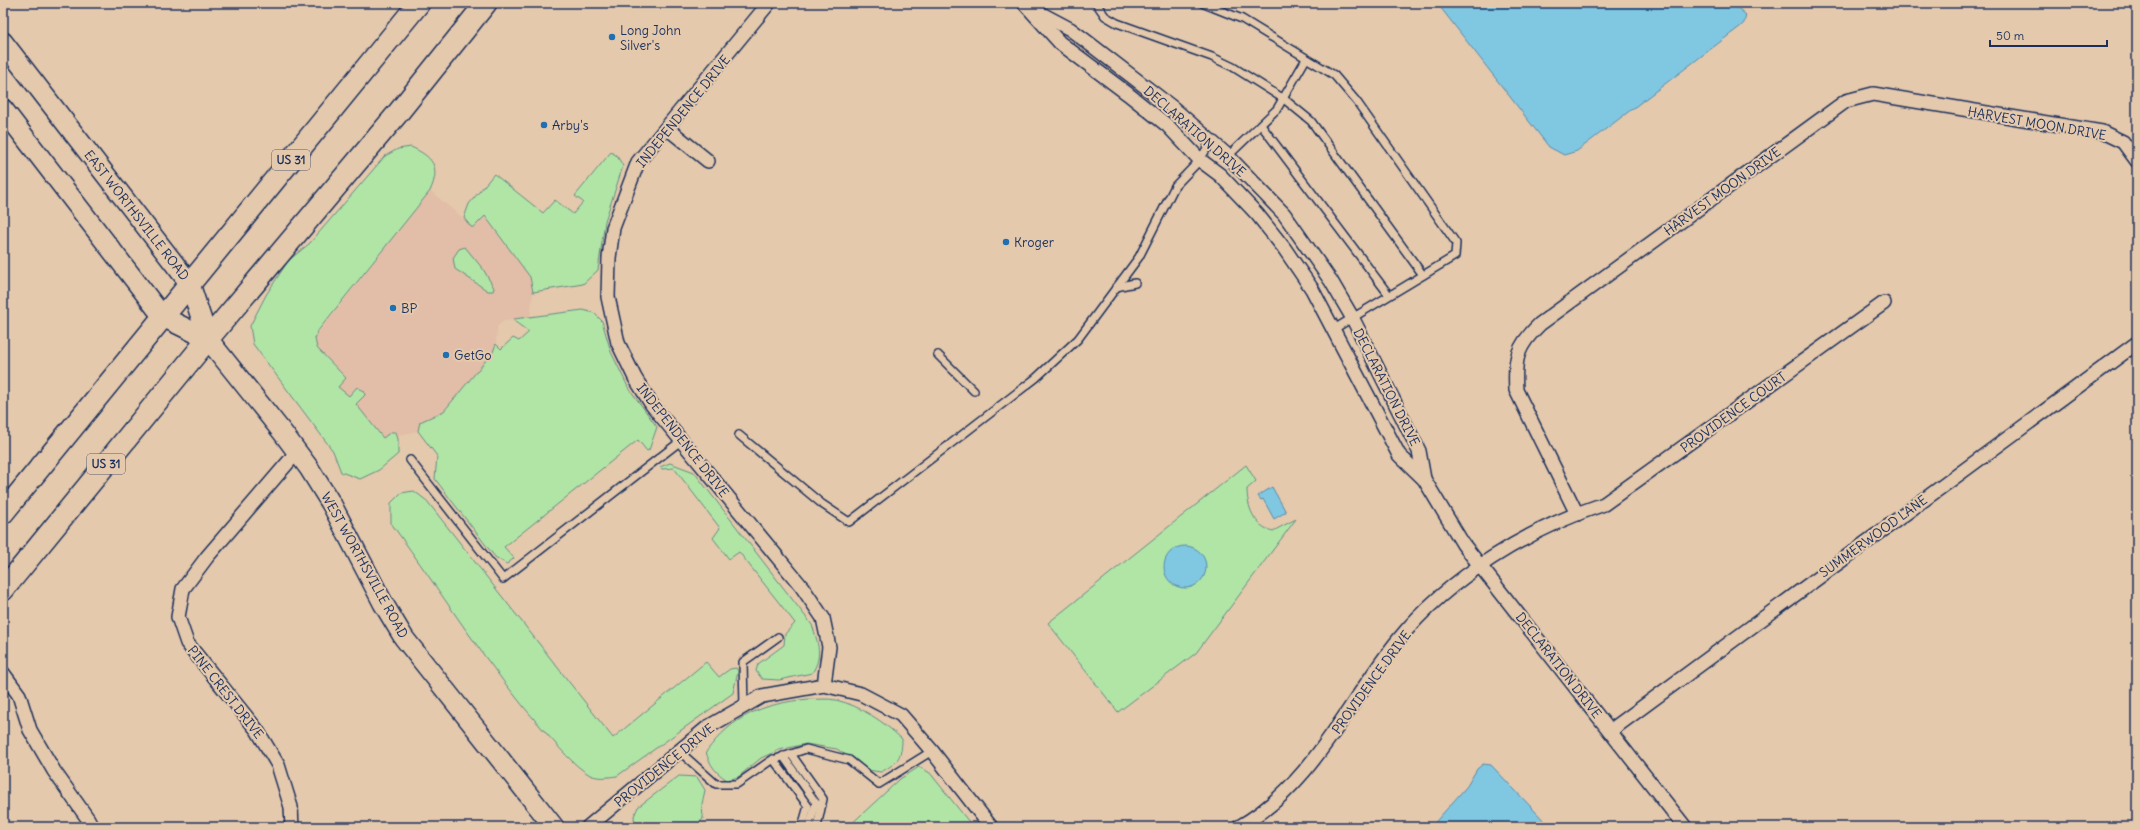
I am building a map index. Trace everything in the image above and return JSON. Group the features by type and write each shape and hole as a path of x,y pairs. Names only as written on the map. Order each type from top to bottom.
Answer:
{"main road":[{"name":"US 31","path":"3,513 419,3"},
{"name":"US 31","path":"3,590 208,339 398,113 486,3"},
{"name":"EAST WORTHSVILLE ROAD","path":"3,42 190,284 208,339"},
{"path":"3,109 163,317 208,339"},
{"name":"WEST WORTHSVILLE ROAD","path":"208,339 297,452 332,505 383,603 404,638 554,827"}],"street":[{"name":"INDEPENDENCE DRIVE","path":"770,3 638,162 613,228 609,258 608,297 618,343 635,378 652,404 802,587 823,618 829,647 824,685"},
{"name":"DECLARATION DRIVE","path":"1027,5 1070,29 1173,108 1228,156 1284,214 1331,281 1352,317 1420,451 1424,480"},
{"name":"DECLARATION DRIVE","path":"1027,5 1060,43 1168,126 1200,160 1220,175 1257,214 1312,289 1399,455 1424,480 1463,544 1685,827"},
{"name":"HARVEST MOON DRIVE","path":"1576,514 1516,390 1515,371 1517,356 1525,338 1540,324 1846,101 1873,94 2102,132 2123,142 2137,161"},
{"path":"667,128 708,161"},
{"name":"PROVIDENCE COURT","path":"1576,514 1604,504 1884,303"},
{"name":"SUMMERWOOD LANE","path":"1610,730 2137,343"},
{"name":"PINE CREST DRIVE","path":"292,827 291,807 278,764 257,730 187,643 178,617 183,589 216,546 297,452"},
{"name":"PROVIDENCE DRIVE","path":"1239,827 1287,791 1327,745 1359,694 1399,639 1434,602 1480,565 1576,514"},
{"path":"3,674 19,696 30,730 87,824"},
{"name":"PROVIDENCE DRIVE","path":"588,827 708,727 762,696 824,685 861,694 901,716 932,751 991,827"}],"lane":[{"path":"1096,3 1105,16 1117,23 1212,57 1233,68 1284,99 1311,121 1423,275"},
{"path":"1202,3 1242,19 1334,75 1357,102 1456,243 1455,256 1334,329"},
{"path":"1228,156 1277,109 1306,58"},
{"path":"1261,125 1390,295"},
{"path":"739,435 822,504 848,522 1036,378 1078,339 1139,257 1175,186 1200,160 1211,141"},
{"path":"1116,287 1135,283"},
{"path":"938,355 974,391"},
{"path":"410,460 503,579 682,440"},
{"path":"744,707 742,662 778,638"},
{"path":"679,751 716,784 737,784 774,759 806,749 849,760 879,784 932,751"},
{"path":"791,754 822,800 817,827"},
{"path":"783,756 816,803 809,827"},
{"path":"774,759 808,806 802,827"}],"shaded area":[{"path":"430,191 474,227 484,216 530,277 533,292 530,317 503,321 497,327 494,352 444,411 421,422 418,431 383,438 355,404 363,398 348,397 337,387 346,377 317,348 315,337"}],"green space":[{"path":"411,147 425,155 433,164 435,175 430,191 317,332 315,339 317,348 346,378 338,387 349,396 357,387 364,391 365,395 356,404 383,438 391,432 396,432 398,439 398,454 379,470 360,479 341,472 333,451 253,344 250,326 266,295 288,261 310,243 385,156 398,149"},
{"path":"611,152 617,156 623,166 605,221 598,270 583,284 533,292 530,277 485,216 474,227 471,227 464,218 469,204 494,174 543,213 555,200 573,214 583,202 575,196"},
{"path":"465,247 483,269 494,288 493,291 488,291 455,269 453,258 459,249"},
{"path":"583,310 594,313 602,321 611,352 628,387 657,427 649,450 647,451 638,440 504,547 514,558 507,564 495,557 435,479 437,456 418,431 420,422 444,411 493,352 496,344 501,349 513,338 519,341 529,332 514,321 514,319"},
{"path":"670,463 694,472 812,625 818,643 818,655 812,673 779,680 762,679 756,671 758,664 784,645 785,634 795,623 739,552 729,559 713,538 720,528 674,468 662,469 660,467"},
{"path":"1246,465 1256,481 1247,489 1247,496 1250,509 1256,520 1266,529 1273,531 1296,519 1196,653 1118,712 1048,623"},
{"path":"414,491 427,501 613,738 706,662 719,677 730,669 736,668 738,671 733,693 617,776 600,777 590,775 561,750 504,683 391,523 391,503 401,493"},
{"path":"808,699 833,699 854,706 872,715 902,739 901,751 898,759 895,763 881,772 867,770 837,749 806,744 779,750 761,758 738,777 727,780 719,774 709,761 706,752 716,739 738,720 763,708"},
{"path":"919,767 930,773 973,827 848,827 900,779"},
{"path":"679,776 697,777 705,790 702,804 703,819 694,827 635,827 634,816 638,807"}],"water":[{"path":"1437,3 1703,3 1738,8 1746,15 1744,23 1741,26 1577,151 1564,155 1549,147"},
{"path":"1272,487 1286,512 1274,519 1263,499 1261,500 1258,496"},
{"path":"1185,546 1200,552 1206,567 1200,582 1185,588 1170,582 1164,567 1170,552"},
{"path":"1483,764 1491,765 1550,827 1431,827 1467,786 1477,769"}],"place":[{"name":"Long John Silver's","path":"612,37"},
{"name":"Arby's","path":"544,125"},
{"name":"Kroger","path":"1006,242"},
{"name":"BP","path":"393,308"},
{"name":"GetGo","path":"446,355"}]}
